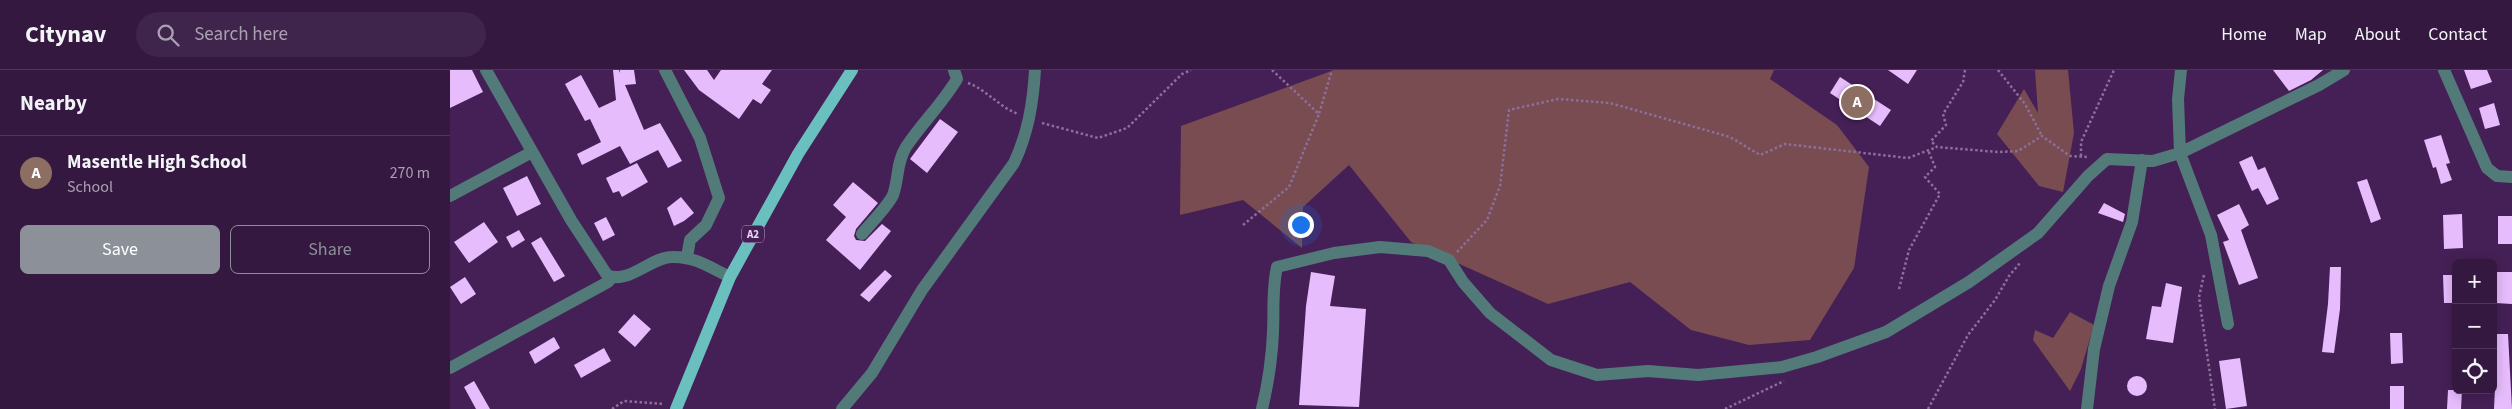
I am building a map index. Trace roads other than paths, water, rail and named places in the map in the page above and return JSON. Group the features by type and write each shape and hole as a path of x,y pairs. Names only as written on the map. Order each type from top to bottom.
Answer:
{"main road":[{"name":"A2","path":"677,407 730,277 798,154 852,70"}],"street":[{"path":"486,70 602,270 612,277 623,276 662,258 687,258 730,277"},
{"path":"665,70 700,138 719,198 706,225 690,240 687,258"},
{"path":"862,234 893,195 896,172 905,149 924,122 945,99 957,79 954,70"},
{"path":"842,409 872,373 922,290 1014,164 1024,142 1030,119 1035,70"},
{"path":"2181,70 2178,99 2180,154 2210,235 2228,324"},
{"path":"1262,409 1268,378 1273,332 1273,287 1277,267 1334,253 1380,247 1428,251 1450,260 1463,282 1490,313 1551,360 1569,366 1597,375 1648,372 1698,375 1782,367 1817,357 1886,332 1969,282 2038,233 2088,176 2108,159 2153,161 2180,154 2319,85 2344,70"},
{"path":"2444,70 2487,168 2497,176 2512,177"},
{"path":"450,196 532,152"},
{"path":"2087,409 2094,349 2109,286 2132,222 2142,160"},
{"path":"450,368 608,282 612,277"}],"place":[{"name":"Masentle High School","path":"1857,102"}]}
